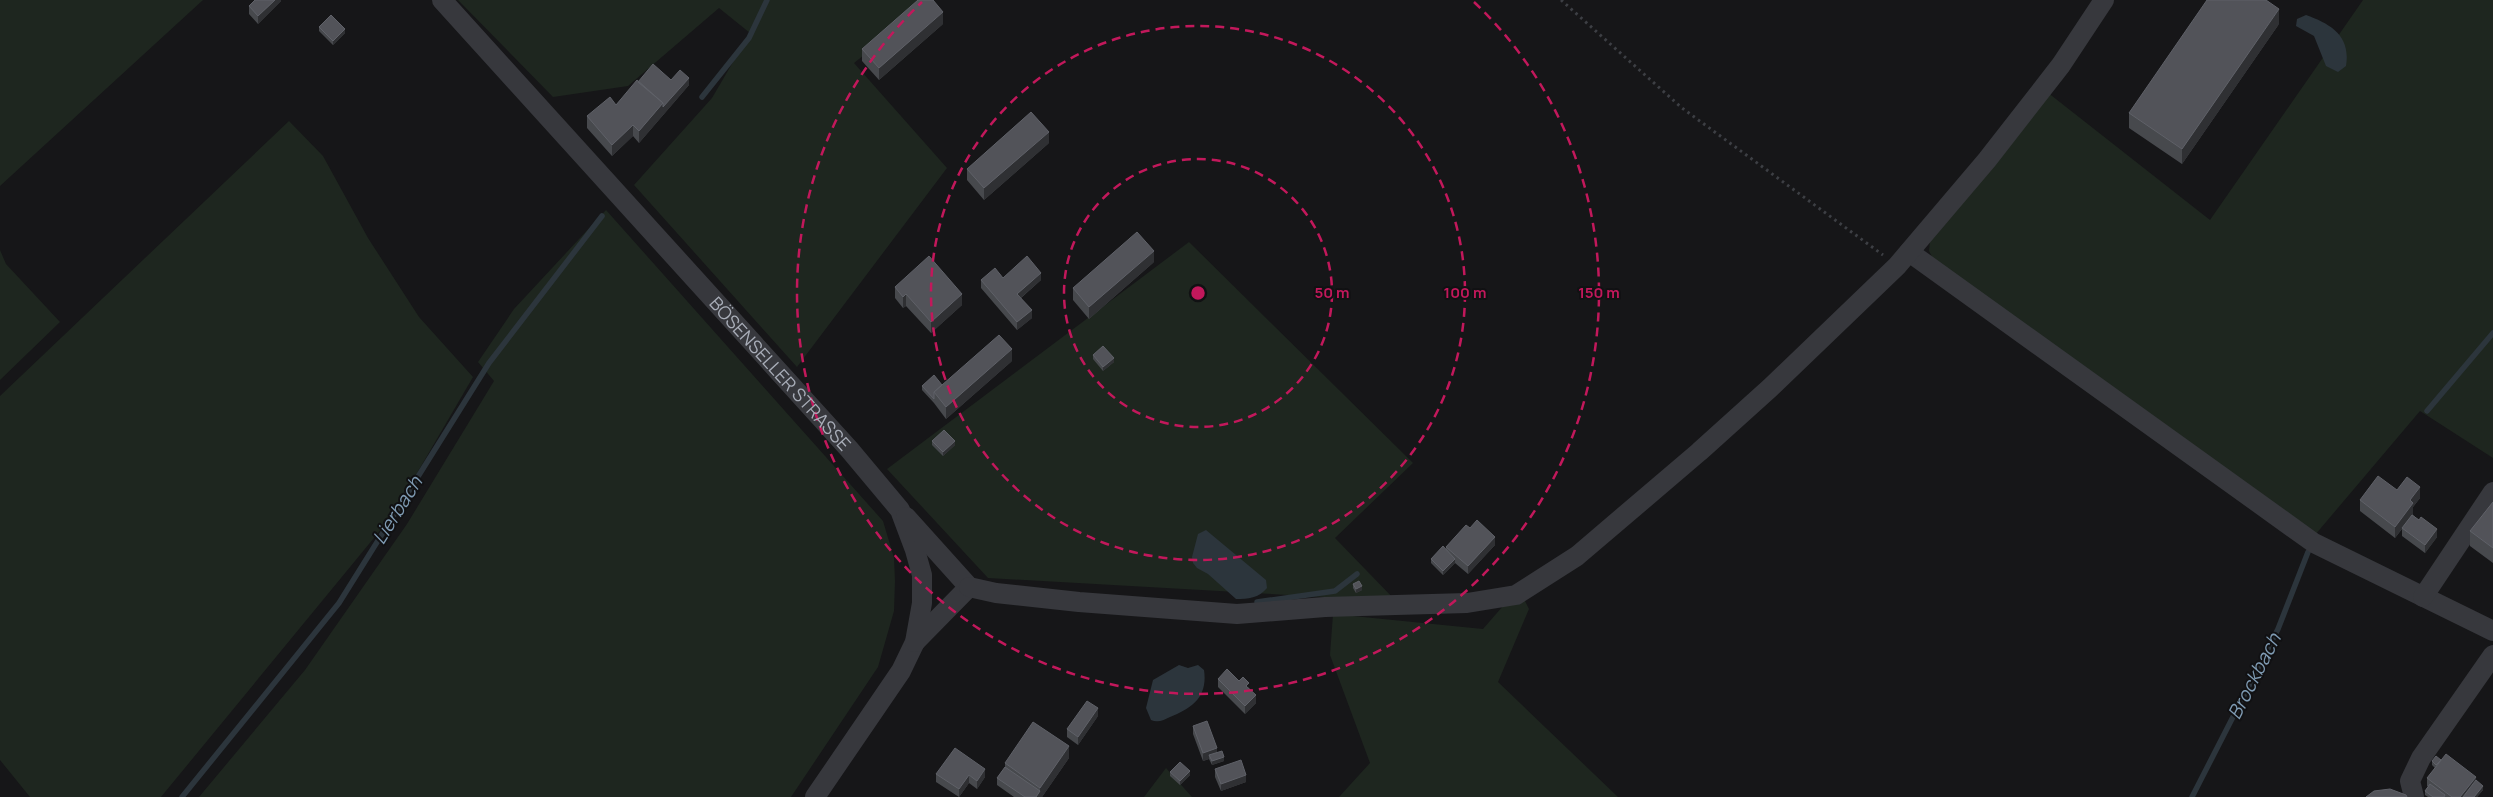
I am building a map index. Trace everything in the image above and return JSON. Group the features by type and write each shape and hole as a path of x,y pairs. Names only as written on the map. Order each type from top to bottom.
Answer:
{"street":[{"name":"BÖSENSELLER STRASSE","path":"442,0 849,449 900,510 922,575 920,621 914,642 901,671 815,797"},
{"path":"900,510 969,587 996,593 1079,602 1237,614 1325,607 1468,604 1516,596 1577,556 1700,452 1770,388 1903,259 1987,160 2062,65 2104,0"},
{"path":"1903,259 2314,543 2493,631"},
{"path":"2423,597 2493,492"},
{"path":"914,642 969,587"},
{"path":"2414,797 2410,781 2421,758 2493,655"}],"path":[{"path":"1561,0 1682,108 1903,259"}],"shaded area":[{"path":"0,0 203,0 0,186"},
{"path":"458,0 933,0 854,63 947,168 797,367 634,185 712,98 750,33 719,8 628,86 553,97"},
{"path":"2363,0 2493,0 2493,458 2420,411 2315,535 1936,264 1929,251 1930,241 2047,92 2210,220"},
{"path":"2306,15 2331,27 2342,39 2347,56 2346,66 2338,72 2326,66 2314,36 2296,26 2297,19"},
{"path":"289,121 323,156 368,238 419,317 473,377 392,516 161,797 30,797 0,760 0,396"},
{"path":"606,210 883,521 894,558 894,611 878,667 791,797 199,797 305,670 407,524 494,381 478,362 514,309"},
{"path":"1189,242 1413,463 1335,538 1396,601 988,578 887,469"},
{"path":"0,250 6,264 60,322 0,380"},
{"path":"1206,530 1266,580 1267,588 1264,591 1253,597 1236,599 1208,574 1197,568 1193,563 1192,557 1198,534"},
{"path":"1523,597 1529,609 1498,682 1618,797 1339,797 1370,763 1330,655 1333,614 1483,629 1503,606"},
{"path":"1179,665 1188,668 1198,665 1204,670 1205,679 1201,694 1197,700 1178,714 1161,721 1151,720 1146,708 1153,680"},
{"path":"1166,768 1192,797 1144,797"}],"building":[{"path":"255,0 275,0 258,16 249,6"},
{"path":"918,0 933,0 943,12 879,68 862,49"},
{"path":"2207,0 2266,0 2279,9 2182,149 2129,113"},
{"path":"331,15 345,29 333,41 319,27"},
{"path":"653,64 671,80 680,70 689,78 663,107 663,103 638,82"},
{"path":"637,80 663,103 639,131 633,125 612,145 587,116 610,97 616,105"},
{"path":"1031,112 1049,132 984,188 967,169"},
{"path":"1137,232 1154,251 1089,307 1073,288"},
{"path":"929,256 962,294 931,322 906,294 903,297 895,287"},
{"path":"1027,256 1041,273 1017,294 1032,310 1017,322 981,280 995,268 1003,278"},
{"path":"999,335 1012,349 946,407 934,392"},
{"path":"1103,346 1114,358 1103,367 1093,355"},
{"path":"934,375 942,385 934,392 934,399 922,386"},
{"path":"944,430 955,441 943,452 932,441"},
{"path":"2378,476 2397,490 2407,477 2420,487 2410,500 2413,503 2395,527 2360,500"},
{"path":"2493,502 2493,548 2470,531"},
{"path":"2412,515 2419,520 2421,517 2437,529 2425,545 2402,528"},
{"path":"1477,520 1495,537 1468,566 1446,547 1466,525 1470,528"},
{"path":"1443,546 1455,559 1443,571 1431,559"},
{"path":"1359,581 1362,586 1356,589 1353,584"},
{"path":"1227,669 1239,681 1243,677 1249,683 1246,686 1256,695 1245,706 1218,679"},
{"path":"1087,701 1098,708 1078,737 1067,729"},
{"path":"1207,721 1217,748 1203,753 1193,726"},
{"path":"1033,722 1069,746 1040,788 1005,763"},
{"path":"955,748 985,769 977,781 969,775 959,789 936,774"},
{"path":"1222,751 1224,757 1212,761 1209,755"},
{"path":"2446,754 2476,777 2460,797 2452,797 2427,778"},
{"path":"2436,756 2441,760 2436,765 2432,761"},
{"path":"1241,760 1246,775 1221,784 1215,769"},
{"path":"1180,762 1190,771 1180,781 1170,772"},
{"path":"1005,767 1040,791 1036,797 1025,797 997,778"},
{"path":"2476,780 2483,786 2474,797 2463,797"},
{"path":"2430,784 2445,795 2444,797 2433,797 2425,791"},
{"path":"2390,789 2407,797 2366,797 2374,791"}],"waterway":[{"name":"Lierbach","path":"702,97 749,38 767,0"},
{"name":"Lierbach","path":"182,797 339,603 489,363 602,216"},
{"name":"Brockbach","path":"2427,411 2493,333"},
{"name":"Brockbach","path":"2192,797 2278,629 2308,552"},
{"path":"1257,602 1335,591 1357,574"}]}
